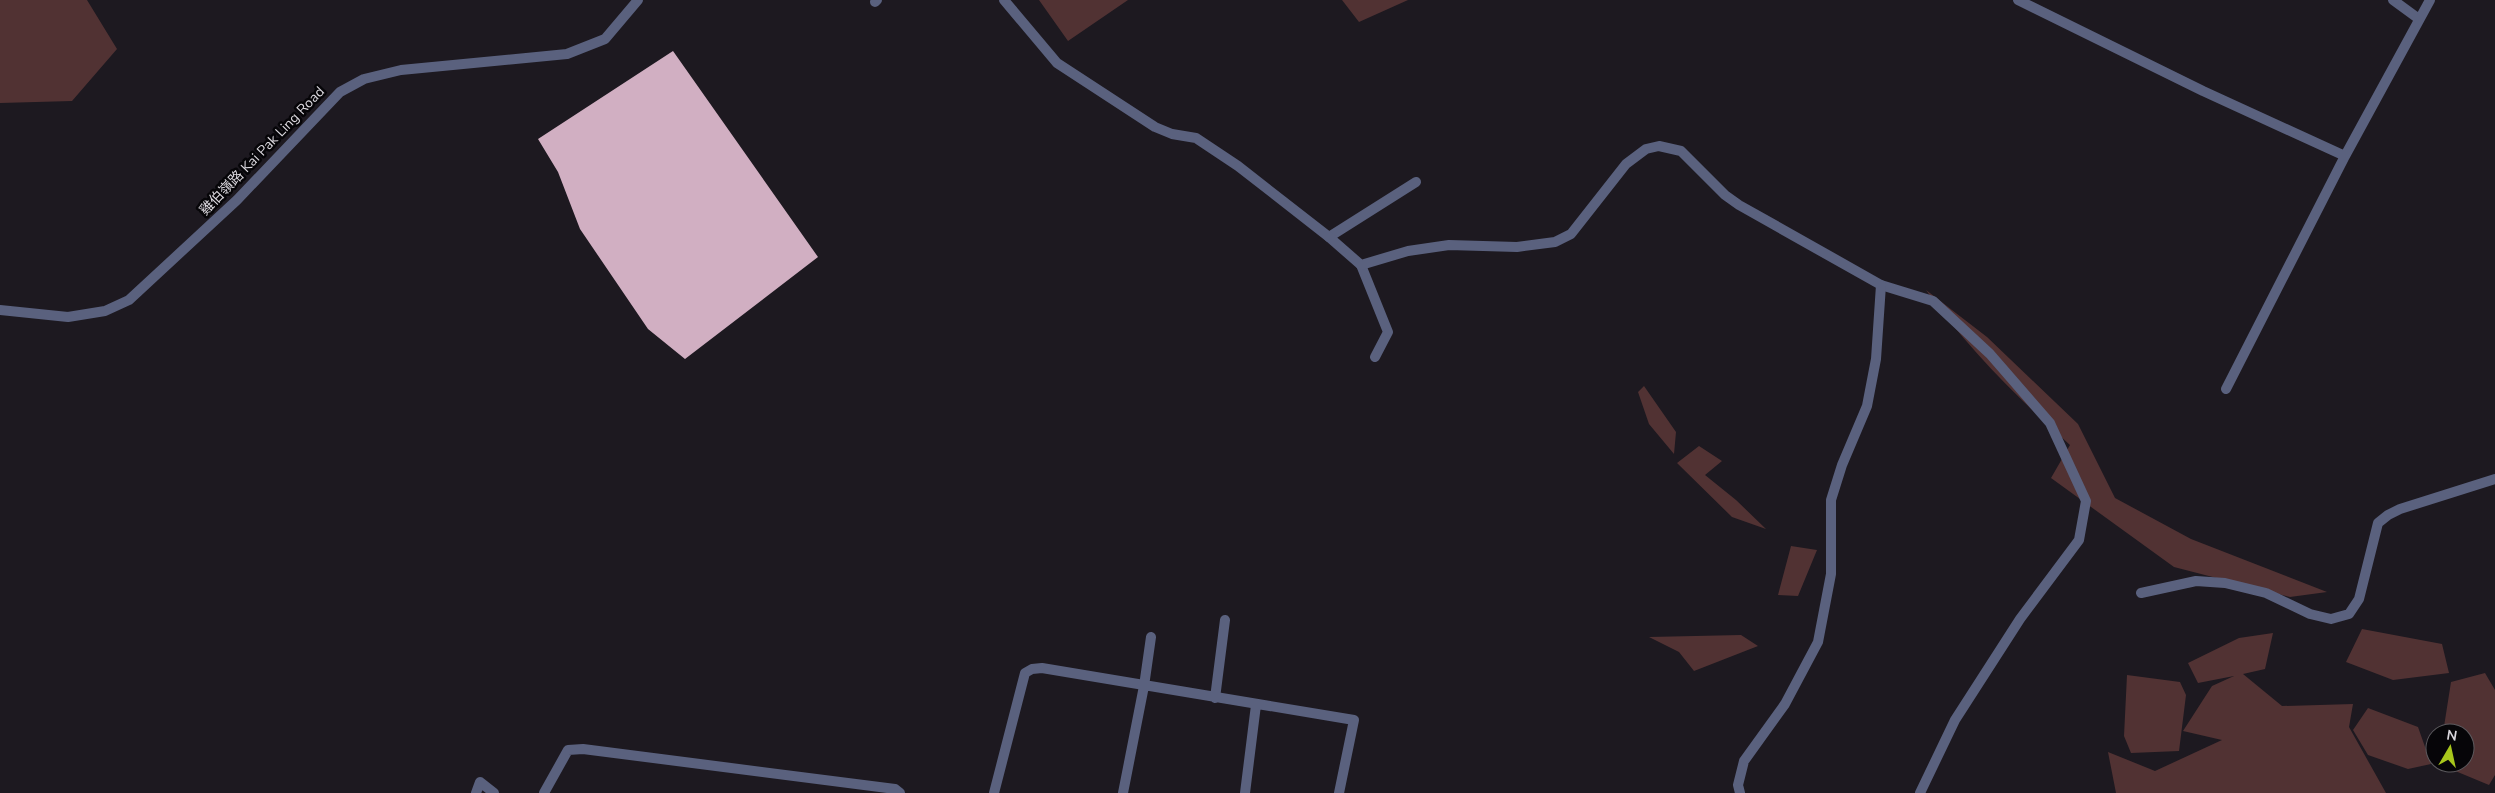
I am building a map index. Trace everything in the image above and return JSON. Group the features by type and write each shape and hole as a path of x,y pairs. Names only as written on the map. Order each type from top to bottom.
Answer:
{"street":[{"name":"雞伯嶺路 Kai Pak Ling Road","path":"0,310 68,317 105,311 129,300 237,200 340,92 364,79 401,70 567,54 605,39 638,0"},
{"path":"1004,0 1057,63 1155,127 1172,134 1196,138 1238,166 1329,237 1360,265 1388,332 1375,357"},
{"path":"2018,0 2203,91 2345,156"},
{"path":"2393,0 2419,19"},
{"path":"2226,389 2345,156 2430,0"},
{"path":"1360,265 1408,251 1449,245 1517,247 1555,242 1571,234 1626,164 1646,149 1659,146 1681,151 1725,195 1739,205 1881,285 1933,301 1990,354 2050,424 2086,501 2079,540 2020,619 1955,720 1920,793"},
{"path":"1329,237 1416,182"},
{"path":"1740,793 1738,785 1744,761 1785,704 1818,642 1830,574 1831,500 1842,465 1867,406 1876,359 1881,285"},
{"path":"2141,592 2196,581 2225,583 2266,593 2310,614 2331,619 2349,614 2359,599 2378,523 2400,509 2495,479"},
{"path":"1216,698 1225,620"},
{"path":"1123,793 1144,686 1151,637"},
{"path":"994,793 1025,673 1032,669 1042,668 1354,720 1339,793"},
{"path":"1245,793 1256,705"},
{"path":"544,793 568,750 583,748 894,789 900,793"},
{"path":"476,793 480,782 494,793"}],"shaded area":[{"path":"0,0 87,0 117,49 72,101 0,103"},
{"path":"1039,0 1128,0 1068,41"},
{"path":"1342,0 1408,0 1359,22"},
{"path":"1926,290 1987,337 2078,424 2115,498 2191,539 2327,592 2290,597 2174,567 2051,478 2070,445 1994,372 1942,312"},
{"path":"1644,386 1676,432 1674,454 1649,424 1638,392"},
{"path":"1699,446 1722,461 1705,475 1736,500 1766,529 1732,517 1677,463"},
{"path":"1791,546 1817,550 1798,596 1778,595"},
{"path":"2362,629 2442,644 2449,673 2393,680 2346,662"},
{"path":"2273,633 2265,669 2243,674 2282,706 2353,704 2349,727 2386,793 2116,793 2108,752 2155,771 2222,740 2183,731 2212,686 2234,676 2198,683 2188,663 2239,638"},
{"path":"1741,635 1758,646 1694,671 1679,652 1649,637"},
{"path":"2485,673 2495,690 2495,775 2489,785 2460,773 2475,773 2475,723 2445,723 2451,682"},
{"path":"2127,675 2180,682 2186,695 2179,751 2131,753 2124,736"},
{"path":"2368,708 2418,727 2425,747 2425,765 2408,769 2368,755 2353,730"}],"building":[{"path":"673,51 818,257 685,359 648,329 580,229 558,172 538,139"}]}
